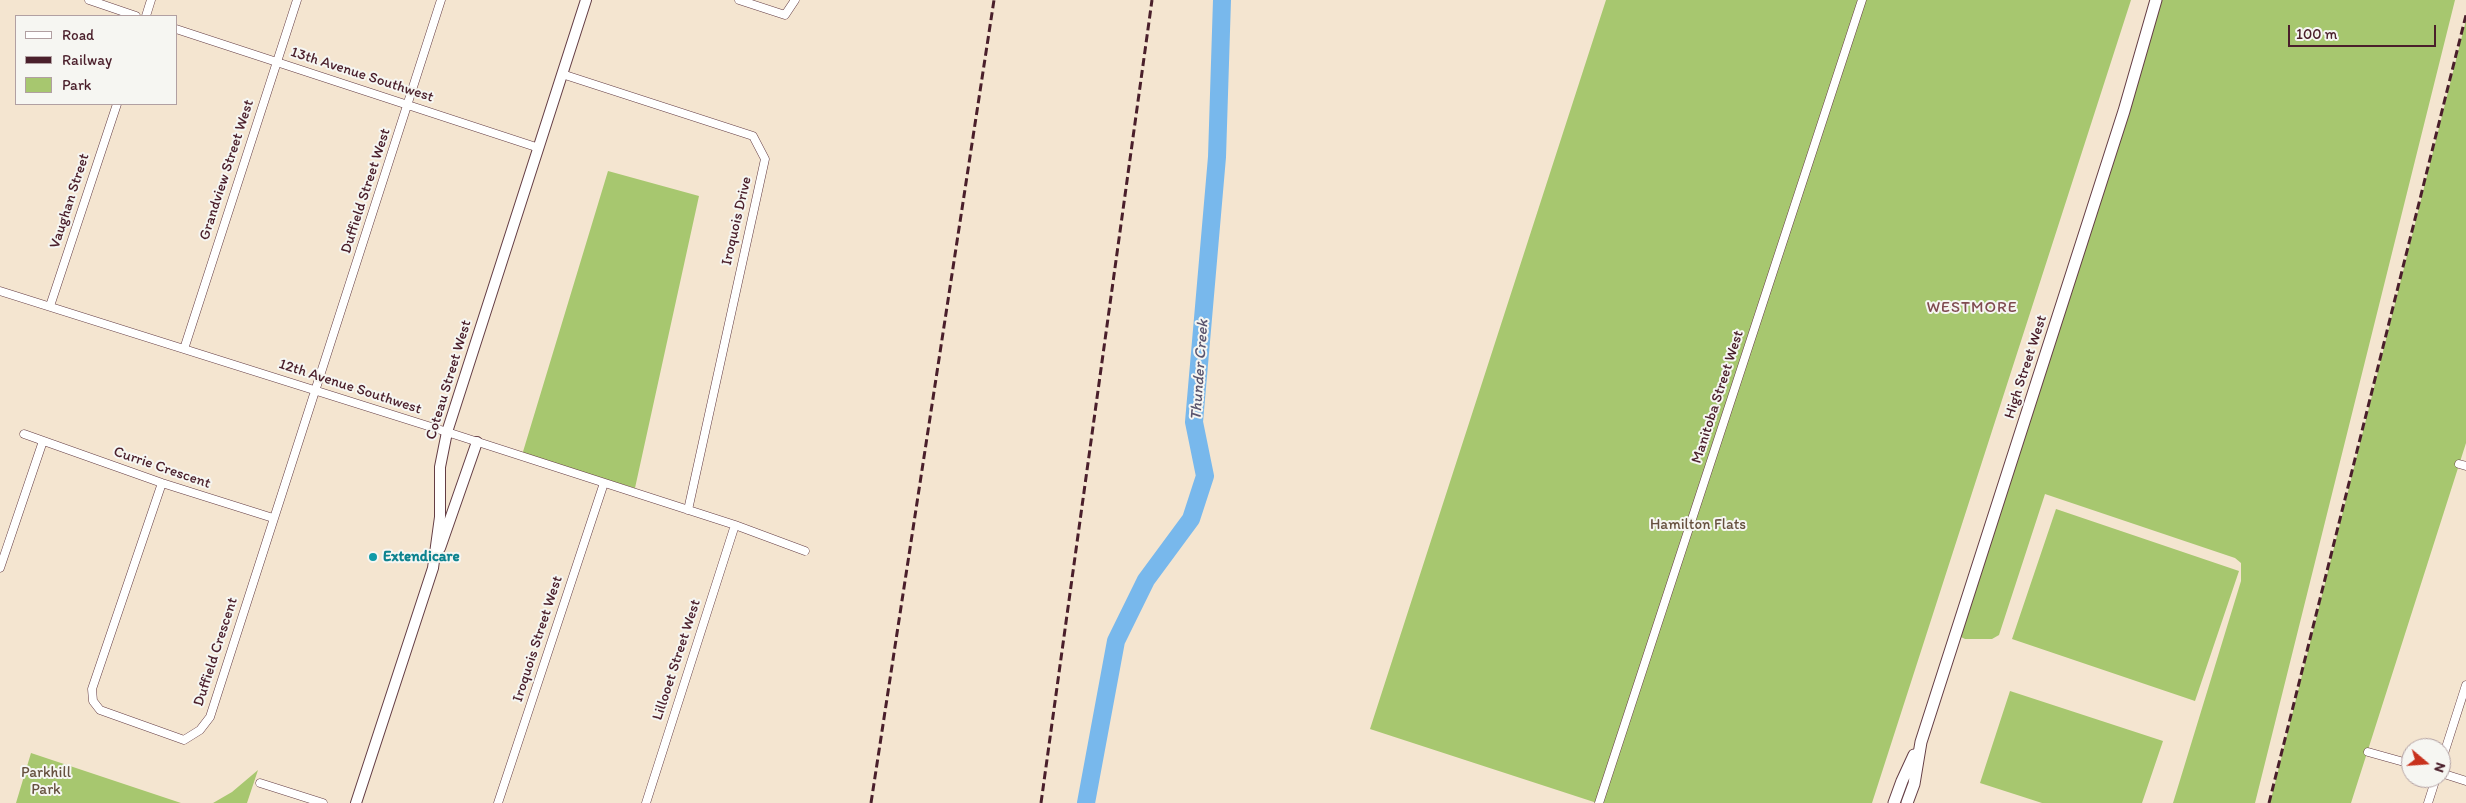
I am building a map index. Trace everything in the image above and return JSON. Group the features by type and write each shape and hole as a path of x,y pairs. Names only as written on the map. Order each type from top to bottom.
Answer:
{"main road":[{"name":"High Street West","path":"1894,803 1902,781 1921,742 2124,111 2156,0"},
{"name":"High Street West","path":"1907,803 1914,784 1921,742"}],"street":[{"path":"90,0 133,15"},
{"path":"146,15 151,0"},
{"name":"Grandview Street West","path":"184,349 297,0"},
{"name":"Duffield Street West","path":"316,390 441,0"},
{"name":"Coteau Street West","path":"356,803 433,568 440,517 440,467 447,432 586,0"},
{"path":"739,0 785,15 795,0"},
{"name":"Manitoba Street West","path":"1599,803 1862,0"},
{"name":"13th Avenue Southwest","path":"178,31 539,148"},
{"name":"Iroquois Drive","path":"562,74 753,136 765,159 688,510"},
{"name":"Vaughan Street","path":"50,306 117,105"},
{"name":"12th Avenue Southwest","path":"0,291 316,390 735,525 805,551"},
{"name":"Duffield Crescent","path":"162,483 92,689 92,701 100,710 184,740 200,730 210,718 273,518 316,390"},
{"name":"Currie Crescent","path":"24,434 162,483 273,518"},
{"path":"0,568 43,441"},
{"path":"433,568 477,442"},
{"name":"Iroquois Street West","path":"498,803 604,483"},
{"name":"Lillooet Street West","path":"646,803 735,525"},
{"path":"2449,738 2466,685"},
{"path":"2368,752 2401,761"},
{"path":"2451,776 2466,781"},
{"path":"260,783 323,803"},
{"path":"2428,803 2433,788"}],"green space":[{"name":"Hamilton Flats","path":"1606,0 2131,0 1872,803 1597,803 1370,729"},
{"path":"2157,0 2455,0 2255,803 2173,803 2241,581 2241,563 2235,558 2045,494 1999,635 1992,639 1965,639 1961,637"},
{"path":"2466,20 2466,443 2351,803 2270,803"},
{"path":"608,171 699,196 635,488 522,455"},
{"path":"2056,509 2239,571 2195,701 2012,639"},
{"path":"2010,691 2163,741 2142,803 2042,803 1980,783"},
{"name":"Parkhill Park","path":"31,753 181,803 16,803"},
{"path":"258,770 247,803 213,803 232,792"}],"waterway":[{"name":"Thunder Creek","path":"1086,803 1116,641 1146,580 1191,519 1205,476 1194,422 1217,157 1222,0"}],"railway":[{"path":"871,803 994,0"},
{"path":"1041,803 1152,0"},
{"path":"2269,803 2466,15"}],"place":[{"name":"Extendicare","path":"373,557"}],"district":[{"name":"WESTMORE","path":"1972,308"}]}
